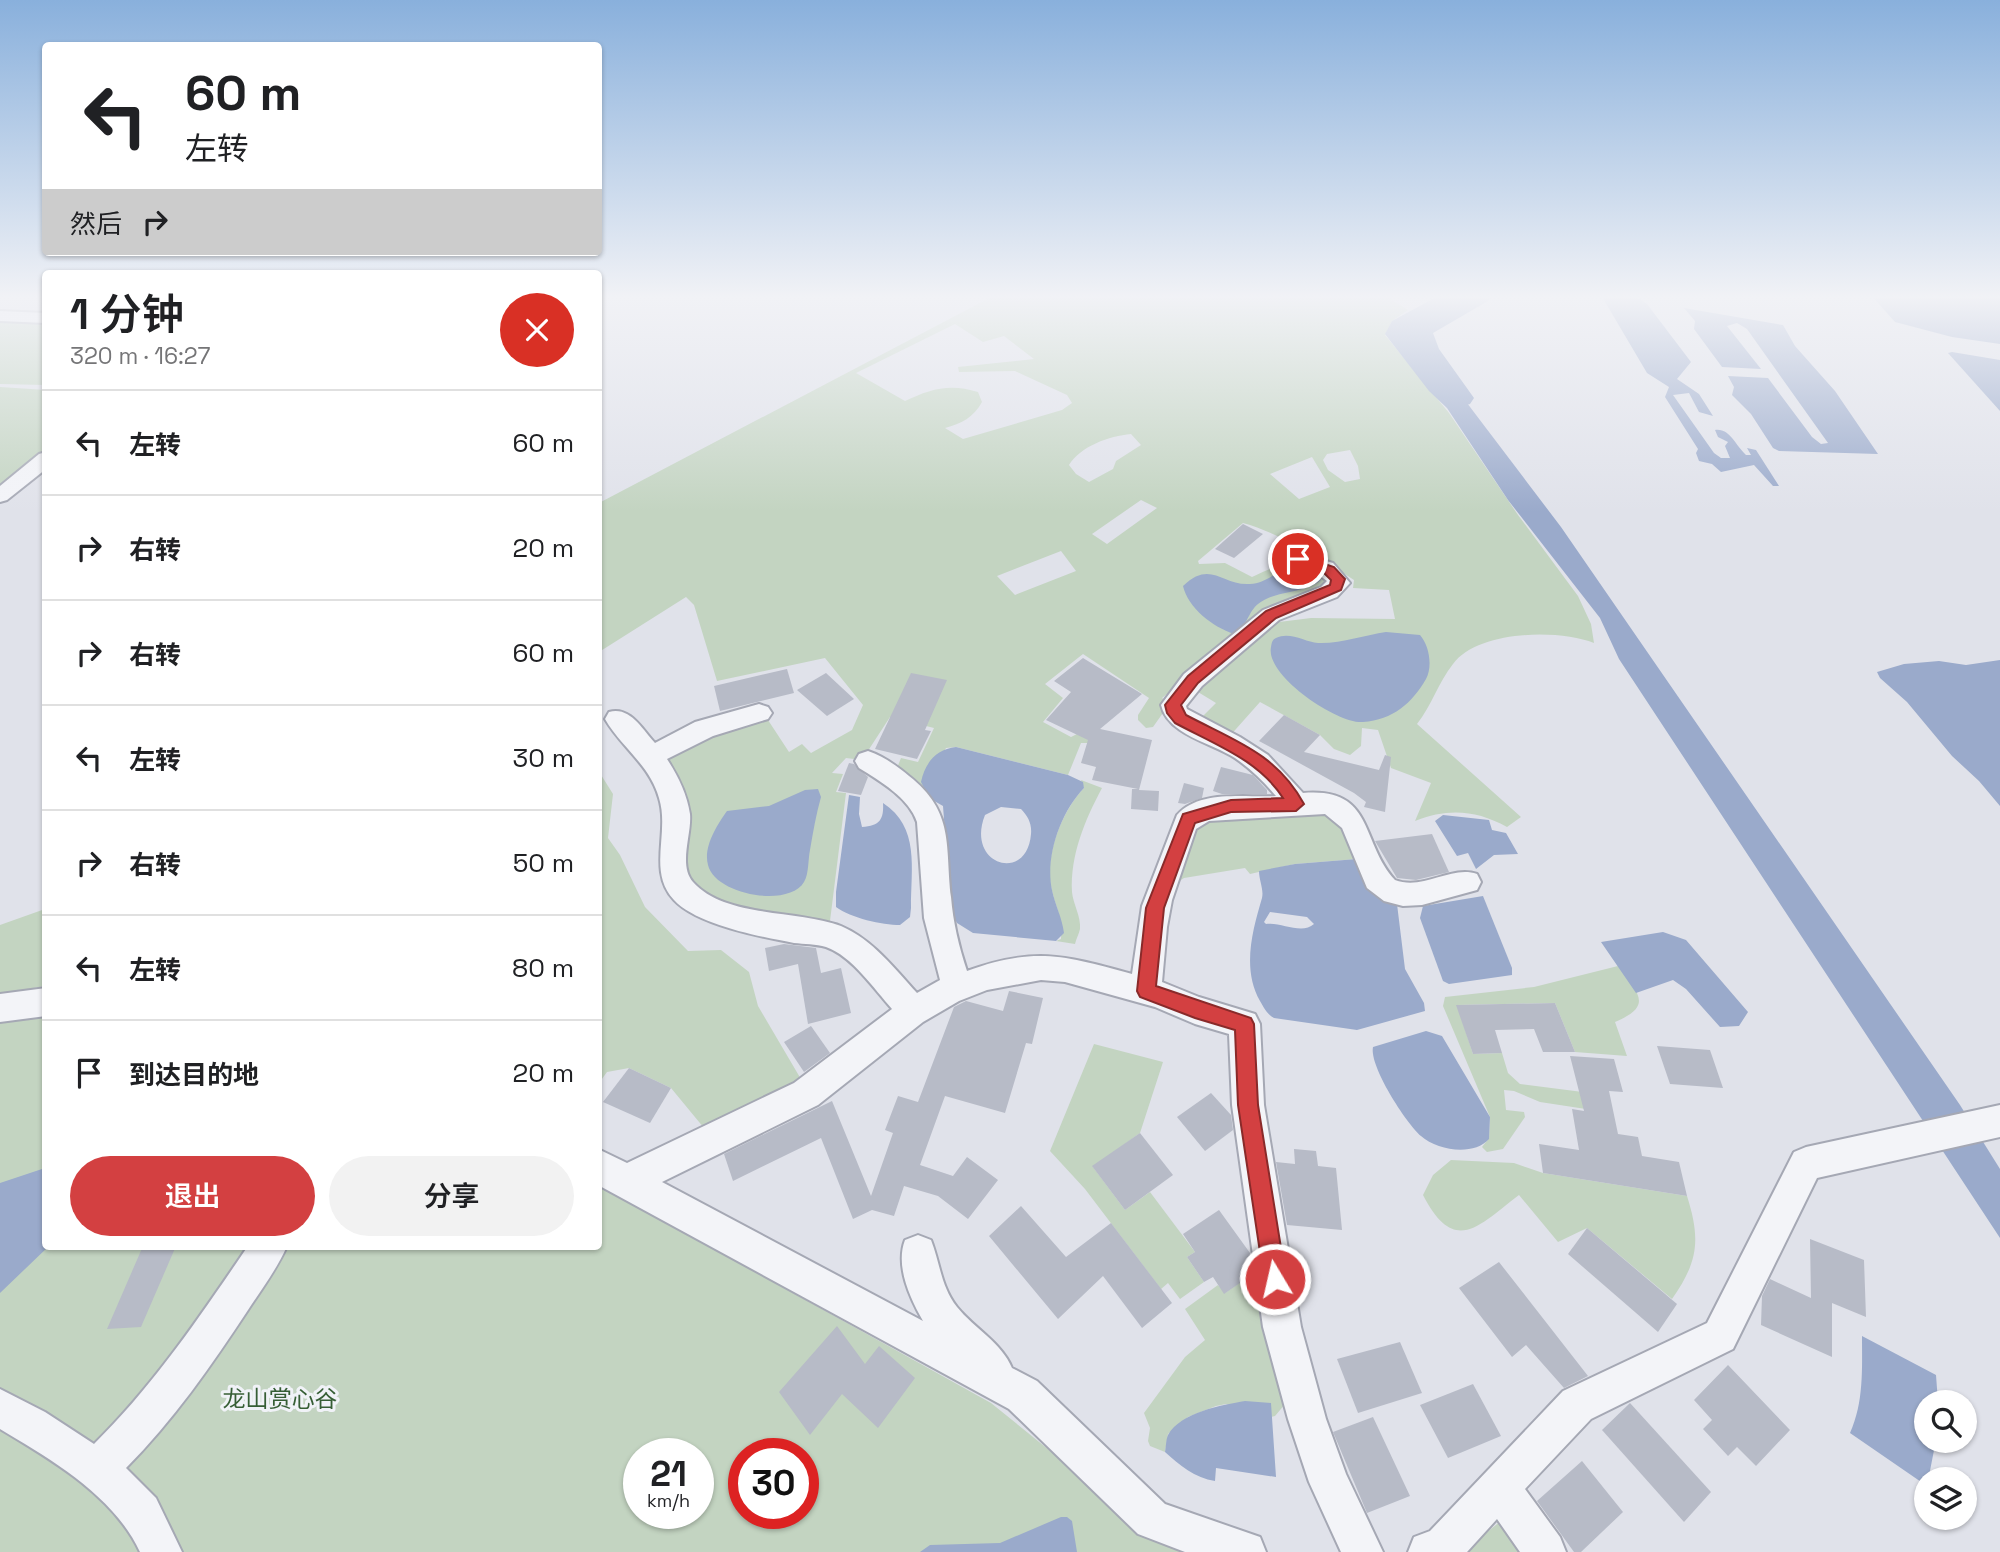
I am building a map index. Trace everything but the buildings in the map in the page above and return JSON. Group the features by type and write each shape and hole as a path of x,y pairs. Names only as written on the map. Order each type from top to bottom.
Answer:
{"street":[{"path":"0,496 42,461"},
{"path":"1291,560 1306,560 1322,566 1335,575 1339,583 1329,592 1271,614 1193,680 1173,705 1175,713 1181,719 1261,762 1280,780 1296,804"},
{"path":"653,755 704,729 759,713"},
{"path":"618,719 653,755 676,810 673,872 685,894 723,912 833,936 864,960 914,1011"},
{"path":"868,761 886,771 927,810 933,826 943,949 958,988"},
{"path":"1146,991 1155,908 1189,819 1231,806 1315,802 1328,804 1346,814 1354,826 1374,874 1384,887 1394,893 1442,890 1467,882"},
{"path":"612,1173 806,1094 914,1011 986,976 1041,967 1065,969 1146,991 1195,1010 1244,1024 1248,1105 1282,1327 1307,1419 1325,1469 1362,1552"},
{"path":"0,1008 42,1003"},
{"path":"1429,1552 1440,1551 1577,1405 1720,1336 1806,1164 1999,1124"},
{"path":"612,1173 1023,1395"},
{"path":"95,1471 159,1402 231,1304 266,1250"},
{"path":"918,1253 926,1291 944,1322 1152,1520 1245,1552"},
{"path":"0,1408 34,1426 126,1494 152,1530 161,1552"},
{"path":"1499,1487 1545,1552"}],"green space":[{"path":"0,367 42,367 42,385 0,384"},
{"path":"857,367 867,367 856,373 905,401 940,389 958,388 978,392 982,402 975,412 962,422 945,428 963,439 1062,410 1072,403 1067,395 1015,371 959,372 958,367 1412,367 1449,413 1518,515 1578,596 1591,624 1594,643 1579,638 1541,635 1499,639 1481,644 1453,664 1417,724 1521,817 1507,827 1484,817 1462,813 1439,814 1415,821 1431,783 1391,768 1378,730 1362,728 1361,746 1350,755 1334,749 1320,735 1260,702 1228,738 1197,722 1216,703 1198,692 1271,623 1311,618 1395,619 1389,590 1353,588 1354,580 1315,555 1271,533 1243,523 1198,561 1199,564 1225,563 1252,577 1283,565 1300,564 1330,577 1324,588 1276,605 1162,698 1170,703 1153,727 1146,728 1138,720 1138,715 1149,698 1083,654 1045,684 1063,698 1043,722 1071,737 1083,731 1090,743 1081,743 1068,775 956,747 946,748 923,789 895,773 901,758 918,762 934,728 890,717 862,760 846,758 832,773 843,774 836,792 846,793 829,929 726,909 686,887 666,767 667,759 682,746 766,717 789,752 802,744 811,753 852,730 863,705 825,658 717,681 694,605 686,597 602,650 602,501","holes":["1131,434 1141,445 1116,461 1113,469 1089,482 1076,474 1069,465 1088,447","1350,450 1358,466 1360,479 1345,482 1328,470 1323,460 1327,454","1312,457 1330,487 1299,499 1270,474","1141,500 1157,508 1107,544 1092,534","1061,551 1076,571 1015,595 997,576"]},
{"path":"0,387 42,390 42,452 0,487"},
{"path":"602,776 613,794 608,838 620,855 645,907 688,951 721,950 749,972 758,1006 805,1086 704,1128 671,1088 629,1068 607,1072 602,1079"},
{"path":"1081,780 1102,788 1085,825 1073,865 1072,892 1080,924 1075,944 1056,941 1061,939 1061,924 1050,874 1057,834 1069,809 1084,788"},
{"path":"1269,811 1338,814 1357,859 1295,864 1250,874 1245,868 1184,878 1178,882 1188,837 1205,818"},
{"path":"42,910 42,987 0,994 0,925"},
{"path":"1618,966 1639,998 1635,1010 1615,1022 1627,1056 1575,1052 1555,1003 1457,1005 1473,1054 1502,1053 1508,1073 1520,1084 1606,1095 1612,1113 1540,1102 1514,1091 1504,1090 1506,1110 1524,1112 1525,1117 1503,1149 1487,1152 1482,1147 1489,1138 1490,1117 1443,1006 1445,997 1534,987"},
{"name":"龙山赏心谷","path":"42,1011 42,1250 602,1250 602,1187 991,1403 1070,1467 1133,1530 1191,1552 0,1552 0,1017"},
{"path":"1094,1044 1163,1062 1140,1133 1093,1167 1125,1210 1150,1192 1195,1252 1187,1257 1204,1282 1180,1299 1168,1283 1161,1289 1085,1189 1050,1151"},
{"path":"1451,1160 1514,1163 1543,1173 1687,1196 1695,1238 1692,1262 1681,1286 1672,1299 1587,1228 1558,1242 1519,1195 1479,1225 1468,1230 1457,1230 1446,1225 1423,1195 1433,1175"},
{"path":"1261,1268 1286,1403 1275,1416 1267,1418 1226,1404 1216,1406 1188,1417 1168,1434 1165,1452 1150,1446 1150,1428 1144,1413 1185,1357 1205,1340 1185,1309 1218,1285 1225,1293"},
{"path":"1506,1517 1530,1552 1462,1552"}],"water":[{"path":"1411,367 1440,367 1561,527 1960,1105 2000,1169 2000,1238 1619,659 1600,618 1508,500 1447,408 1429,391"},
{"path":"1644,367 1687,367 1677,379 1699,394 1713,416 1699,412 1689,393 1673,395 1714,453 1721,458 1730,458 1725,446 1728,442 1718,437 1715,430 1720,430 1732,438 1746,455 1751,455 1747,448 1756,450 1779,486 1773,486 1754,465 1721,472 1712,464 1699,461 1696,453 1698,449 1665,397 1669,387 1647,373"},
{"path":"1774,367 1814,367 1835,391 1878,454 1779,451 1773,448 1751,414 1732,395 1734,387 1728,376 1768,378 1812,437 1821,444 1828,443"},
{"path":"1961,367 2000,367 2000,411"},
{"path":"1291,568 1313,572 1321,580 1306,588 1281,594 1258,604 1234,634 1202,616 1190,602 1183,586 1193,578 1209,574 1240,584 1256,583"},
{"path":"1386,632 1420,635 1428,650 1430,662 1426,679 1408,703 1392,714 1374,721 1351,720 1321,707 1291,684 1272,658 1272,641 1281,636 1326,643"},
{"path":"2000,660 2000,806 1877,672 1904,664 1939,661 1966,665"},
{"path":"956,747 1068,775 1083,782 1084,788 1061,823 1053,850 1050,877 1064,933 1056,941 973,933 957,923 951,912 943,806 929,798 921,782 932,758","holes":["1001,807 1021,809 1028,817 1031,827 1027,850 1019,859 1009,863 999,862 990,856 983,846 981,832 985,815"]},
{"path":"818,789 821,797 807,875 796,890 784,895 753,894 724,884 714,875 708,865 707,851 715,829 727,811 769,806 805,790"},
{"path":"849,795 860,797 859,814 862,827 880,821 883,803 895,813 908,836 912,864 911,908 910,917 900,925 867,920 836,907"},
{"path":"1443,815 1489,820 1492,830 1506,833 1518,854 1494,855 1476,869 1468,853 1457,856 1435,821"},
{"path":"1357,859 1366,882 1397,904 1405,969 1424,1003 1425,1011 1357,1030 1274,1018 1268,1013 1255,989 1250,963 1252,937 1262,895 1259,871 1295,864","holes":["1270,912 1307,917 1314,924 1304,928 1264,922"]},
{"path":"1483,896 1512,968 1512,975 1449,984 1443,981 1420,918 1423,906"},
{"path":"1663,932 1686,940 1748,1012 1739,1026 1720,1027 1686,989 1673,980 1636,993 1601,942"},
{"path":"1426,1031 1442,1036 1490,1117 1489,1139 1474,1148 1446,1148 1421,1136 1382,1080 1373,1056 1373,1047"},
{"path":"42,1169 42,1250 45,1250 0,1293 0,1183"},
{"path":"1862,1336 1936,1375 1937,1390 1914,1390 1914,1453 1933,1453 1931,1467 1914,1467 1914,1477 1850,1433 1858,1409"},
{"path":"1245,1401 1271,1403 1276,1477 1216,1468 1215,1481 1188,1470 1165,1452 1168,1435 1182,1421 1203,1411"},
{"path":"1061,1517 1072,1521 1077,1552 920,1552 930,1545 1000,1543"}],"waterway":[{"path":"1438,367 1459,398"}],"route":[{"path":"1275,1279 1248,1105 1244,1024 1195,1010 1146,991 1155,908 1189,819 1194,815 1231,806 1269,807 1296,804 1280,780 1261,762 1181,719 1175,713 1173,705 1193,680 1271,614 1329,592 1339,583 1329,570 1313,562 1298,559"}]}
